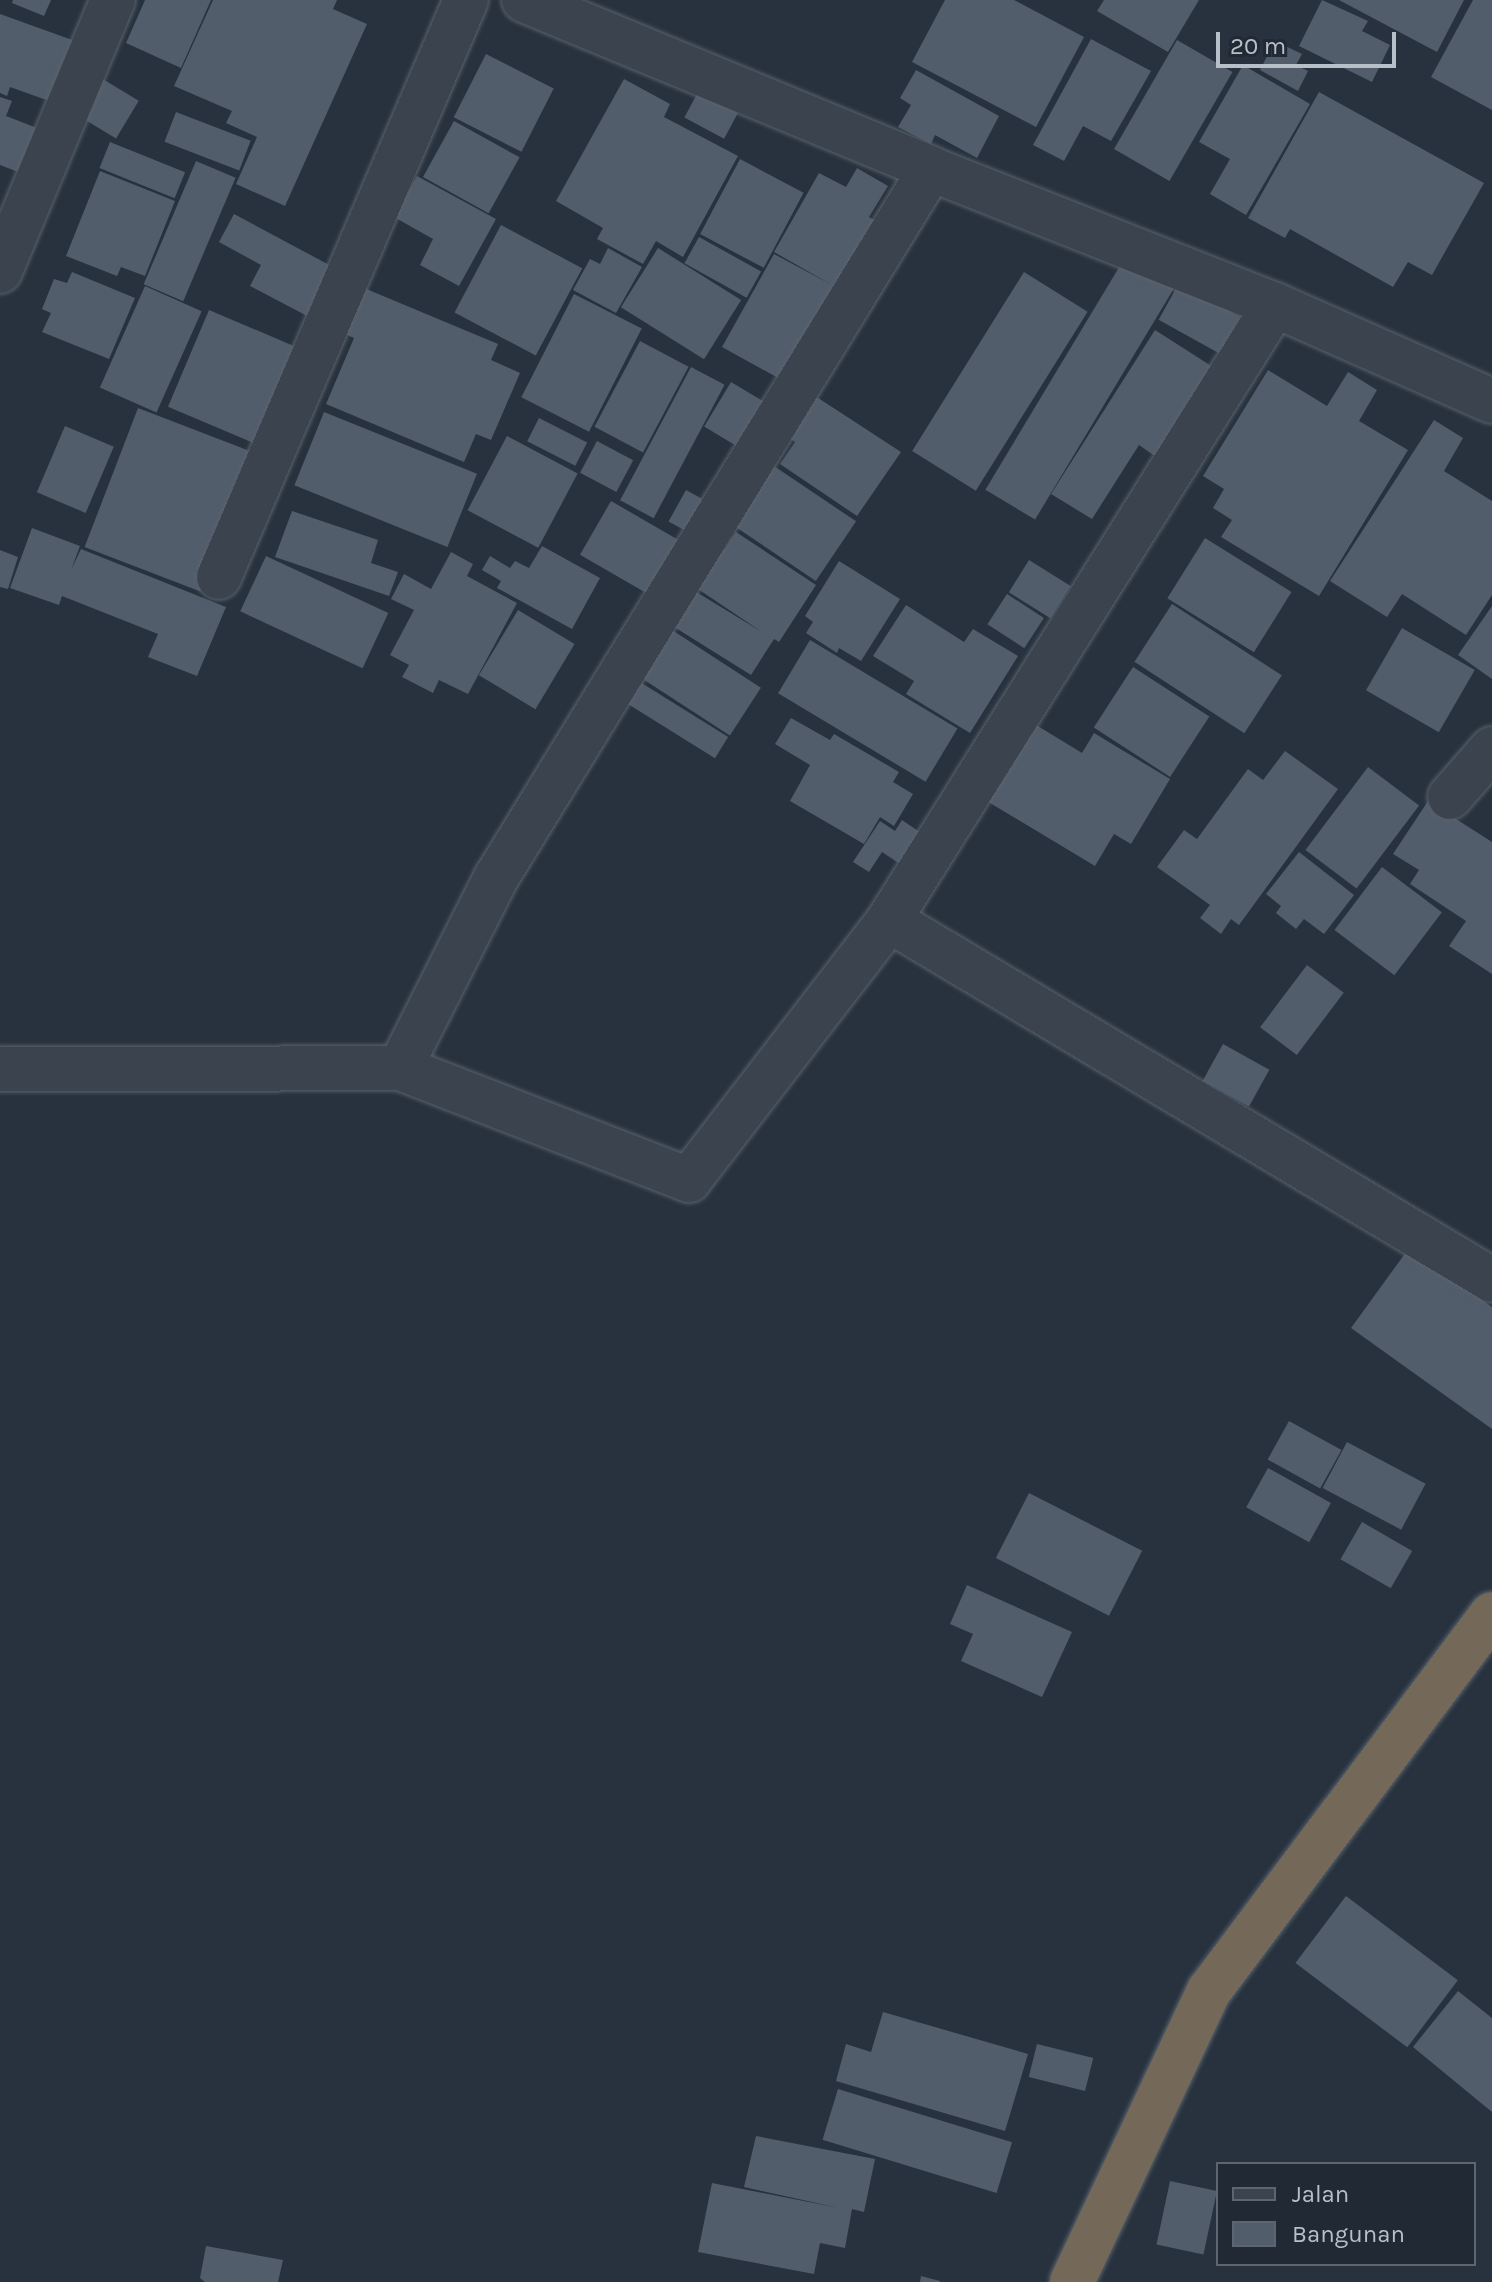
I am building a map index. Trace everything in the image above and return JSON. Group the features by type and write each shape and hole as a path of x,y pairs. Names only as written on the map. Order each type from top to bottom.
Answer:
{"highway":[{"path":"1076,2274 1209,1991 1492,1614"}],"street":[{"path":"0,271 113,0"},
{"path":"219,577 466,0"},
{"path":"524,0 931,169 1275,305 1492,401"},
{"path":"400,1068 496,878 931,169"},
{"path":"0,1069 400,1068 689,1180 889,920 1275,305"},
{"path":"1450,797 1492,749"},
{"path":"889,920 1492,1280"}],"building":[{"path":"13,0 51,0 44,16 12,3"},
{"path":"145,0 211,0 181,68 126,43"},
{"path":"213,0 337,0 333,9 367,24 285,206 236,184 257,137 226,123 232,111 174,86"},
{"path":"945,0 1014,0 1084,37 1036,127 912,62"},
{"path":"1104,0 1199,0 1168,52 1097,11"},
{"path":"1322,0 1368,21 1362,31 1390,45 1372,82 1299,46"},
{"path":"1339,0 1464,0 1437,52"},
{"path":"1473,0 1492,0 1492,110 1431,77"},
{"path":"0,14 75,41 52,102 10,87 7,96 0,93"},
{"path":"1091,39 1151,71 1111,141 1083,126 1064,161 1033,145"},
{"path":"1177,40 1232,72 1169,181 1114,149"},
{"path":"1275,41 1302,54 1296,65 1308,71 1298,91 1260,70"},
{"path":"486,54 554,89 521,152 454,117"},
{"path":"1243,65 1310,104 1246,215 1210,194 1230,159 1199,142"},
{"path":"916,70 999,116 977,158 935,135 931,144 898,127 911,105 900,98"},
{"path":"101,78 139,101 116,138 78,116"},
{"path":"624,79 670,104 664,117 738,156 683,257 656,241 643,264 597,239 603,228 556,201"},
{"path":"698,92 738,113 724,139 684,118"},
{"path":"1319,92 1484,183 1432,275 1408,262 1393,287 1290,229 1285,238 1248,218"},
{"path":"0,97 12,101 6,116 37,128 21,173 0,165"},
{"path":"176,112 251,141 239,171 165,142"},
{"path":"454,121 520,157 489,213 423,177"},
{"path":"110,142 185,172 175,198 100,168"},
{"path":"740,159 804,193 764,268 700,234"},
{"path":"196,161 236,178 183,301 144,284"},
{"path":"857,168 888,186 869,217 882,225 789,384 722,347 774,254 832,285 774,252 819,173 846,187"},
{"path":"100,171 175,201 145,276 121,267 117,276 66,256"},
{"path":"417,176 496,219 459,286 420,265 433,239 394,217"},
{"path":"234,214 333,267 307,316 250,286 261,265 219,242"},
{"path":"501,225 582,268 536,356 455,312"},
{"path":"699,237 761,271 747,298 684,263"},
{"path":"608,248 642,267 616,313 573,290 590,259 600,264"},
{"path":"658,248 741,300 704,359 621,307"},
{"path":"1127,254 1177,284 1035,520 985,490"},
{"path":"72,272 135,298 109,359 42,332 51,313 42,309 54,279 67,283"},
{"path":"1024,272 1088,312 976,491 912,451"},
{"path":"1179,283 1240,317 1220,354 1159,320"},
{"path":"145,286 202,311 156,413 100,387"},
{"path":"364,288 498,344 491,360 520,373 491,440 476,434 464,462 326,404 354,338 345,334"},
{"path":"574,294 642,329 589,432 521,397"},
{"path":"209,310 302,349 261,446 168,407"},
{"path":"1155,330 1216,369 1159,459 1139,445 1092,519 1051,494"},
{"path":"640,341 689,367 643,452 594,427"},
{"path":"691,367 725,385 654,518 620,500"},
{"path":"1268,370 1327,406 1348,372 1377,390 1359,421 1408,450 1319,596 1221,537 1232,520 1213,508 1224,489 1203,476"},
{"path":"731,382 764,402 738,447 704,427"},
{"path":"809,392 901,452 857,516 780,464 795,442 782,433"},
{"path":"138,408 254,452 200,592 85,547"},
{"path":"324,412 477,474 447,547 294,485"},
{"path":"539,418 587,443 575,466 527,441"},
{"path":"1434,420 1463,438 1444,471 1492,501 1492,595 1466,635 1402,594 1387,617 1330,581"},
{"path":"65,426 114,447 86,513 37,492"},
{"path":"507,436 578,474 538,548 468,510"},
{"path":"597,441 633,460 616,492 580,473"},
{"path":"774,466 856,521 816,581 734,526"},
{"path":"686,490 708,502 690,534 669,521"},
{"path":"611,501 680,541 649,595 580,555"},
{"path":"292,511 378,540 371,563 398,572 389,596 275,557"},
{"path":"32,528 80,546 71,570 81,549 226,607 197,676 148,657 158,634 62,596 59,605 10,588"},
{"path":"736,532 816,585 779,642 774,639 751,675 671,625 693,590 762,632 686,581 712,542 724,550"},
{"path":"1205,538 1292,592 1254,652 1167,598"},
{"path":"542,546 600,578 572,629 497,588 501,581 482,570 490,556 510,568 515,561 529,568"},
{"path":"0,550 18,557 8,589 0,587"},
{"path":"451,552 473,564 467,576 517,603 468,694 439,680 433,693 402,677 409,665 390,655 414,610 391,599 404,574 431,589"},
{"path":"266,556 388,613 363,668 240,611"},
{"path":"1029,560 1071,586 1050,618 1009,592"},
{"path":"839,561 900,599 861,661 839,648 837,653 806,633 813,622 805,616"},
{"path":"1007,594 1044,618 1024,648 987,624"},
{"path":"1172,604 1282,675 1244,733 1134,662"},
{"path":"906,605 964,642 973,629 1018,656 970,733 906,694 914,681 873,656"},
{"path":"1492,606 1492,679 1458,655"},
{"path":"518,610 575,644 535,709 479,675"},
{"path":"1402,628 1475,670 1439,732 1366,690"},
{"path":"672,630 761,688 730,736 641,678"},
{"path":"810,640 957,729 926,782 778,693"},
{"path":"1133,667 1209,717 1170,777 1094,727"},
{"path":"640,682 728,737 715,758 627,703"},
{"path":"791,718 830,740 834,734 899,772 893,782 913,794 894,826 880,817 864,844 790,801 810,765 775,744"},
{"path":"1028,720 1082,753 1094,733 1170,779 1131,844 1114,834 1095,866 980,797"},
{"path":"1285,751 1338,789 1239,925 1231,919 1221,934 1200,918 1210,905 1157,867 1184,830 1197,839 1248,769 1263,780"},
{"path":"1368,767 1419,806 1357,889 1305,850"},
{"path":"1428,801 1492,842 1492,974 1449,946 1466,921 1410,884 1419,870 1393,854"},
{"path":"902,820 927,837 906,868 882,852 869,872 853,862 880,821 895,831"},
{"path":"1299,852 1354,895 1324,934 1304,919 1296,929 1276,913 1281,906 1266,894"},
{"path":"1382,867 1442,912 1394,975 1334,930"},
{"path":"1307,965 1344,993 1297,1055 1260,1027"},
{"path":"1223,1044 1269,1070 1249,1106 1203,1081"},
{"path":"1409,1248 1492,1307 1492,1429 1351,1328"},
{"path":"1289,1421 1341,1450 1320,1489 1268,1459"},
{"path":"1347,1442 1426,1484 1401,1530 1323,1488"},
{"path":"1268,1468 1331,1503 1309,1542 1246,1507"},
{"path":"1029,1493 1142,1551 1109,1616 996,1558"},
{"path":"1362,1522 1412,1551 1391,1588 1340,1559"},
{"path":"967,1585 1072,1632 1042,1697 961,1661 973,1634 950,1624"},
{"path":"1346,1896 1458,1980 1407,2047 1295,1963"},
{"path":"1458,1991 1492,2018 1492,2112 1413,2047"},
{"path":"883,2012 1028,2054 1005,2131 836,2081 846,2044 871,2052"},
{"path":"1037,2044 1093,2058 1085,2091 1029,2077"},
{"path":"838,2089 1012,2142 997,2193 823,2140"},
{"path":"756,2136 875,2159 864,2212 852,2209 845,2248 820,2243 814,2274 698,2252 712,2183 839,2208 744,2187"},
{"path":"1170,2181 1216,2191 1203,2255 1156,2245"},
{"path":"206,2246 283,2260 278,2282 205,2282 200,2278"},
{"path":"921,2276 940,2281 940,2282 920,2282"}]}
